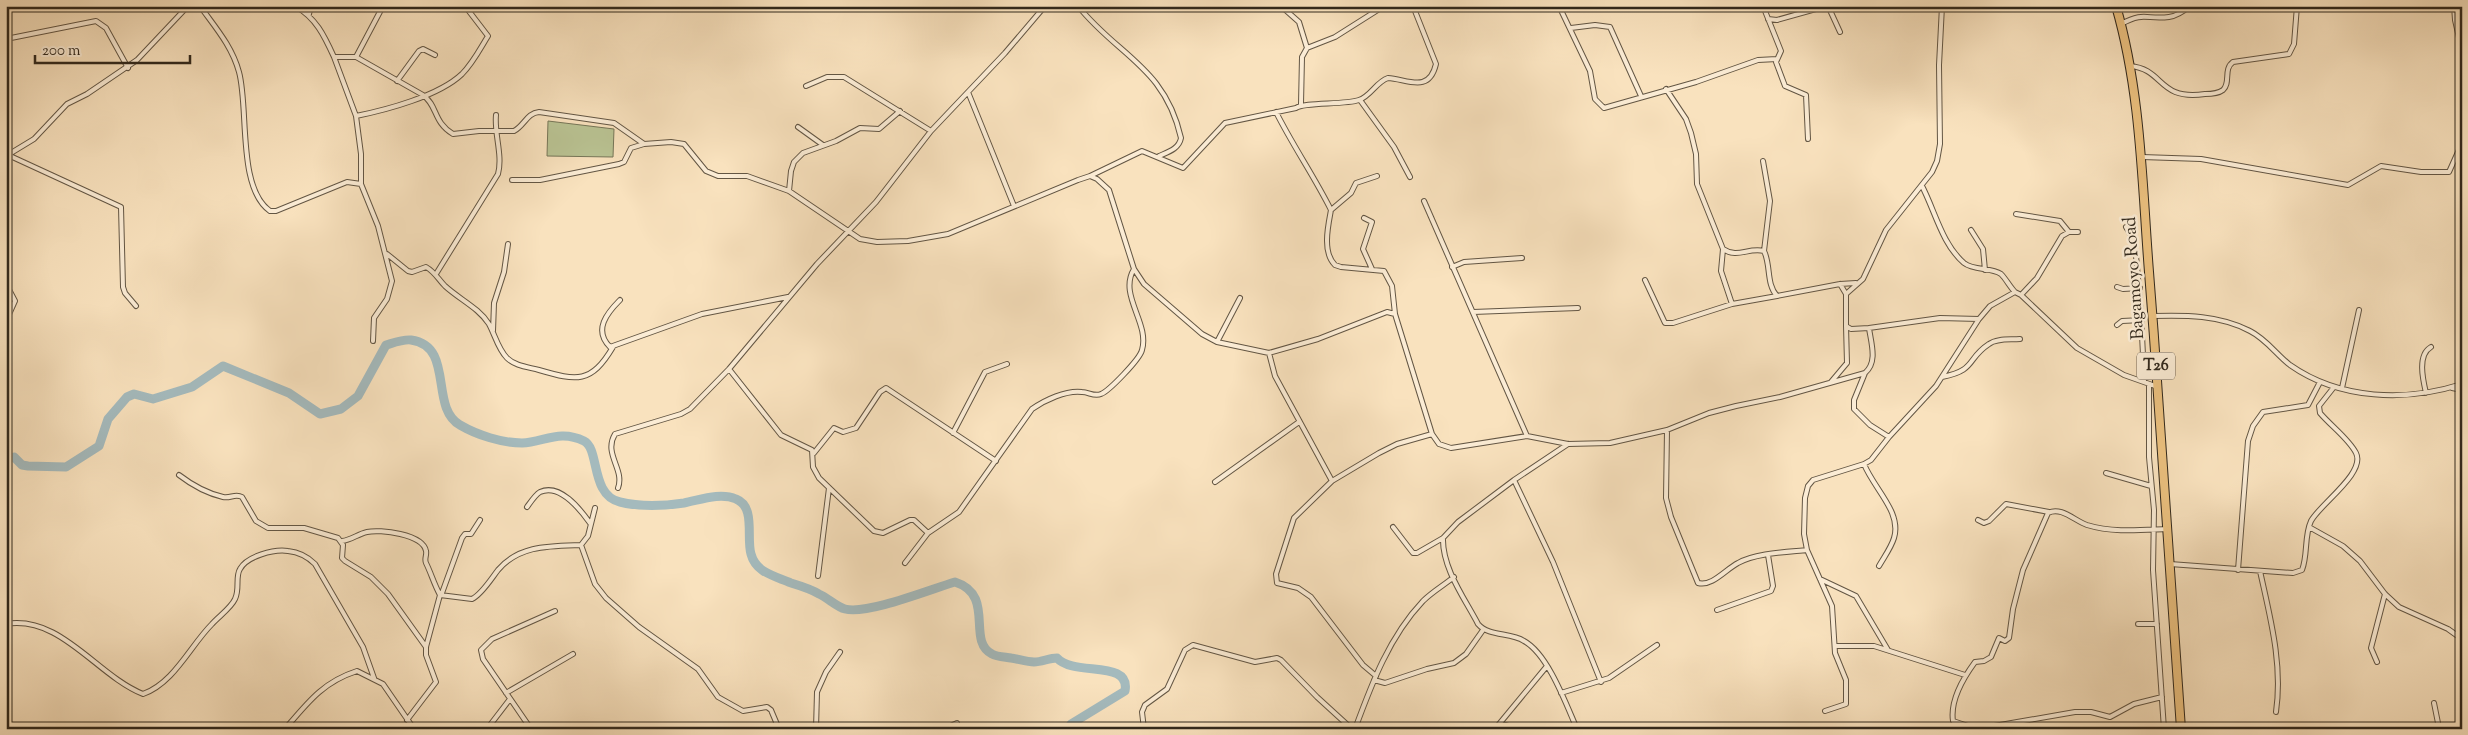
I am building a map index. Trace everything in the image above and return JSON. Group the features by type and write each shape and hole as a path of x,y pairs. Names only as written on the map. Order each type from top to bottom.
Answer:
{"highway":[{"name":"Bagamoyo Road","path":"2116,6 2130,66 2141,157 2181,729"}],"street":[{"path":"7,155 34,140 67,104 128,68 182,15 188,6"},
{"path":"200,6 222,35 239,71 249,168 257,194 264,206 270,211 276,211 347,182 361,184"},
{"path":"295,6 309,14 325,37 356,116 361,154 361,184 373,211 387,254 392,281 391,289 374,318 374,341"},
{"path":"309,14 311,6"},
{"path":"356,57 383,6"},
{"path":"356,116 422,95 449,84 460,76 488,36 465,6"},
{"path":"1037,6 1042,10"},
{"path":"618,488 621,478 612,456 611,446 615,434 670,418 688,410 730,369 758,337 788,296 876,202 931,131 1045,6"},
{"path":"1078,6 1150,74 1162,90 1181,138 1180,144 1174,149 1159,156"},
{"path":"1281,6 1300,22 1307,48"},
{"path":"1301,104 1302,57 1307,48 1335,37 1384,6"},
{"path":"512,180 540,180 619,164 624,162 631,148 644,144 671,142 684,144 703,168 712,174 718,176 747,176 789,191 860,239 877,242 926,240 948,234 1090,176 1142,151 1159,156 1182,168 1225,123 1296,108 1301,104 1329,105 1360,100 1384,79 1418,84 1434,72 1435,58 1413,6"},
{"path":"1559,6 1590,71 1595,99 1604,108 1640,96 1696,82 1758,60 1777,59"},
{"path":"1764,6 1781,51 1777,59 1777,67 1784,86 1806,95 1808,138"},
{"path":"1846,294 1866,274 1886,230 1922,186 1937,161 1940,144 1939,65 1942,6"},
{"path":"2121,24 2140,16 2166,18 2174,16 2190,6"},
{"path":"2130,66 2143,68 2174,94 2188,96 2223,90 2226,84 2228,66 2233,62 2289,54 2294,44 2297,6"},
{"path":"2454,6 2454,20 2462,51"},
{"path":"1768,19 1777,20 1823,7 1830,8 1840,32"},
{"path":"1771,28 1777,20"},
{"path":"6,40 96,21 106,28 128,68"},
{"path":"1571,28 1595,25 1610,27 1640,96"},
{"path":"397,81 419,50 423,49 436,55"},
{"path":"334,57 356,57 422,95 432,104 438,121 453,134 479,131 514,131 534,112 544,112 614,123 644,144"},
{"path":"806,86 827,76 844,78 900,110 931,131"},
{"path":"1666,89 1686,119 1691,133 1696,154 1697,184 1723,249 1721,271 1732,304"},
{"path":"968,92 1014,206"},
{"path":"1360,100 1394,147 1410,177"},
{"path":"789,191 791,171 799,156 808,150 863,127 878,129 900,110"},
{"path":"1276,112 1297,152 1318,183 1331,210 1327,230 1328,255 1331,261 1341,267 1384,271 1390,279 1395,314 1432,434 1439,444 1451,448 1527,436 1568,444 1610,443 1668,430 1710,413 1780,397 1865,373 1871,368 1873,361 1869,328"},
{"path":"436,274 495,180 500,163 495,132 496,115"},
{"path":"798,127 823,145"},
{"path":"2141,157 2201,159 2348,184 2381,166 2421,172 2449,172 2462,142"},
{"path":"7,155 121,207 123,287 124,293 136,306"},
{"path":"1763,160 1770,201 1764,251 1771,286 1777,296"},
{"path":"1090,176 1103,184 1111,195 1134,269 1144,284 1202,334 1217,342 1269,353 1318,340 1387,312 1395,314"},
{"path":"1331,210 1351,193 1356,183 1377,176"},
{"path":"1922,186 1946,239 1966,264 2000,273 2015,292 2022,295 2077,348 2124,375 2158,387"},
{"path":"1424,201 1527,436"},
{"path":"2016,214 2060,220 2069,232"},
{"path":"1364,218 1372,222 1364,250 1372,269"},
{"path":"2126,227 2135,245 2140,288 2154,529 2153,570 2164,729"},
{"path":"1971,230 1983,249 1985,270"},
{"path":"2022,295 2037,278 2062,236 2069,232 2078,232"},
{"path":"493,333 494,303 504,272 508,244"},
{"path":"1723,249 1734,255 1754,250 1764,251"},
{"path":"387,254 408,271 412,272 426,267 436,274 446,287 485,319 501,350 514,364 568,378 580,378 590,375 605,361 613,347 670,323 702,314 788,296"},
{"path":"1452,267 1464,262 1522,258"},
{"path":"905,563 928,533 959,512 1032,409 1066,394 1083,392 1094,395 1103,393 1138,359 1144,340 1129,286 1129,279 1134,269"},
{"path":"1645,280 1665,323 1673,323 1732,304 1840,284 1858,283"},
{"path":"6,284 15,301 6,322"},
{"path":"1831,382 1847,363 1846,294 1840,284"},
{"path":"2116,287 2123,289 2140,288"},
{"path":"1825,711 1846,704 1846,680 1835,653 1833,611 1807,550 1804,534 1804,516 1808,486 1819,476 1864,464 1871,460 1889,437 1927,397 1984,311 2002,298 2015,292"},
{"path":"1217,342 1240,298"},
{"path":"613,347 607,345 602,335 603,322 605,316 620,300"},
{"path":"1473,312 1578,308"},
{"path":"2342,388 2359,310"},
{"path":"2153,316 2184,315 2207,317 2249,330 2263,339 2290,364 2320,382 2334,387 2383,396 2426,393 2462,384"},
{"path":"1846,326 1851,328 1869,328 1940,318 1979,319"},
{"path":"2117,325 2122,321 2142,320"},
{"path":"1942,377 1966,369 1989,344 2004,340 2020,339"},
{"path":"2426,393 2423,358 2424,352 2431,347"},
{"path":"1269,353 1276,376 1332,481"},
{"path":"953,433 986,372 1007,364"},
{"path":"730,369 782,435 786,439 804,444 814,454"},
{"path":"1865,373 1854,400 1854,410 1861,418 1889,437"},
{"path":"2238,570 2248,441 2253,426 2263,412 2308,405 2320,382"},
{"path":"2170,564 2293,573 2302,570 2309,528 2316,514 2357,466 2358,460 2354,449 2320,413 2319,406 2334,387"},
{"path":"928,533 914,520 910,520 878,533 829,488 815,472 813,467 814,454 834,428 842,432 856,428 880,392 886,388 996,461"},
{"path":"2450,388 2462,390"},
{"path":"1215,482 1299,422"},
{"path":"1668,430 1666,498 1671,517 1698,583 1706,583 1727,572 1738,563 1768,555 1807,550"},
{"path":"1432,434 1397,444 1332,481 1294,518 1276,579 1277,583 1298,588 1311,598 1375,678 1385,683 1427,669 1454,663 1466,654 1483,630"},
{"path":"1393,527 1412,553 1417,553 1443,538 1458,522 1514,480 1568,444"},
{"path":"1864,464 1869,476 1896,521 1894,538 1879,566"},
{"path":"2106,473 2151,486"},
{"path":"178,475 207,492 225,498 235,495 242,497 256,520 268,528 304,528 319,531 342,541 352,540 367,532 383,531 412,538 422,545 426,551 425,562 441,594 466,600 472,599 505,562 520,553 544,546 581,545"},
{"path":"1514,480 1553,562 1601,682"},
{"path":"818,576 829,488"},
{"path":"527,507 538,493 548,490 569,499 590,523"},
{"path":"1978,520 1984,523 1989,521 2006,504 2061,513 2085,524 2100,528 2122,531 2168,529"},
{"path":"581,545 588,536 595,508"},
{"path":"2049,512 2023,570 2013,609 2009,638 2005,641 1998,638 1991,657 1984,661 1977,661 1966,675 1955,704 1953,721 1977,729 2075,712 2091,712 2110,717 2134,704 2162,697"},
{"path":"407,720 436,682 426,655 426,647 441,594 462,538 465,534 471,534 480,520"},
{"path":"2309,528 2343,546 2360,561 2385,594 2400,607 2448,629 2462,639"},
{"path":"1443,538 1443,547 1454,578 1483,630 1525,641 1547,666 1577,729"},
{"path":"342,541 342,558 371,577 388,594 426,647"},
{"path":"581,545 595,584 606,598 639,627 698,669 718,697 743,710 767,707 771,710 779,729"},
{"path":"6,624 28,622 48,629 105,672 143,694 153,689 174,669 235,598 237,575 243,564 253,557 288,550 307,557 315,564 363,647 374,678"},
{"path":"1717,610 1771,591 1773,586 1768,555"},
{"path":"2260,571 2276,649 2278,681 2276,712"},
{"path":"1144,729 1142,712 1144,705 1167,689 1185,650 1193,645 1255,662 1277,658 1282,660 1346,724 1354,729 1375,678 1396,635 1425,599 1454,578"},
{"path":"1820,579 1856,596 1888,650"},
{"path":"2377,662 2371,648 2385,594"},
{"path":"531,729 483,659 482,650 492,639 555,611"},
{"path":"2138,624 2157,624"},
{"path":"1835,646 1857,644 1888,650 1907,658 1966,675"},
{"path":"1561,693 1601,682 1657,645"},
{"path":"816,729 817,692 826,672 840,652"},
{"path":"506,693 573,654"},
{"path":"1496,727 1547,666"},
{"path":"285,729 307,702 325,686 340,677 357,671 384,684 414,729"},
{"path":"487,729 510,699"},
{"path":"2434,702 2438,723 2437,729"},
{"path":"944,729 957,723"},
{"path":"1309,729 1346,724"},
{"path":"1496,727 1506,725 1517,729"}],"green space":[{"path":"548,121 614,129 613,157 547,156"}],"waterway":[{"path":"6,459 14,457 22,465 28,466 66,467 99,446 108,419 127,397 134,394 153,399 192,387 223,366 289,393 320,414 341,409 358,396 386,345 411,340 424,345 433,353 438,365 445,405 451,417 460,425 490,438 506,442 522,443 560,436 584,441 592,453 604,491 610,498 620,502 636,505 660,505 684,503 717,496 736,499 742,503 748,515 750,547 753,560 757,566 773,576 813,591 842,608 855,610 883,605 955,582 967,588 974,597 978,607 981,639 985,648 992,654 1031,662 1057,658 1065,664 1119,675 1124,681 1125,691 1071,724 1068,729"}]}
